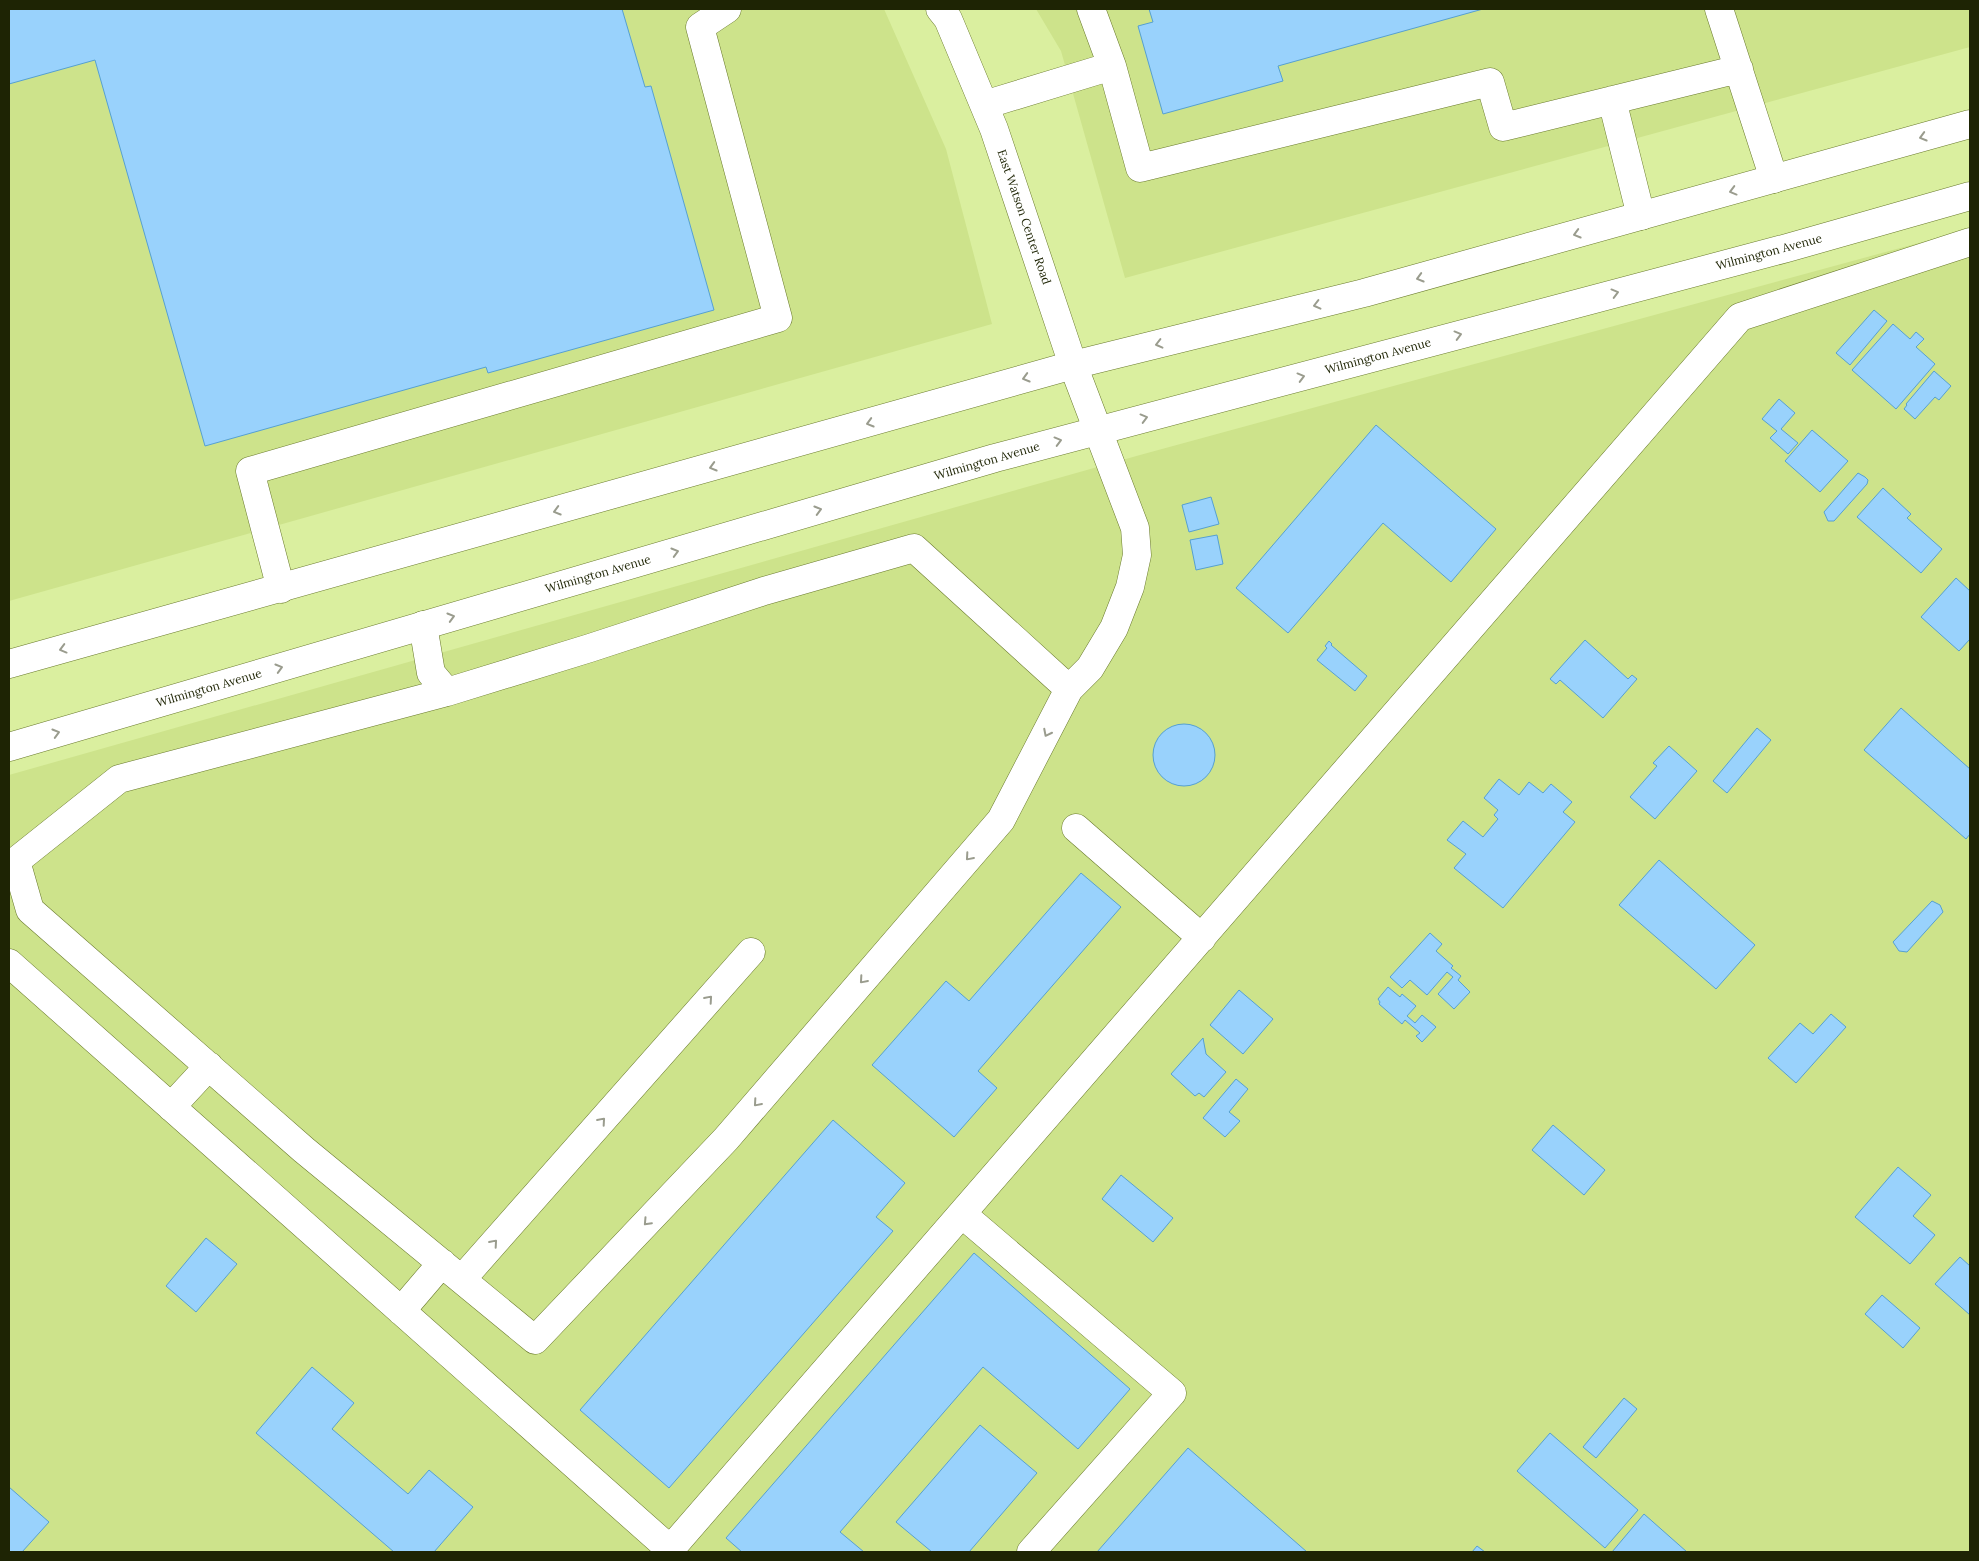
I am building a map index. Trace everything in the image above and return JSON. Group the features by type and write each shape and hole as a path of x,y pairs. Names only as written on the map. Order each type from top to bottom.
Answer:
{"main road":[{"path":"281,588 250,471 778,318 700,27 727,9"},
{"name":"East Watson Center Road","path":"452,1271 535,1340 726,1139 1001,820 1069,689 1090,668 1114,628 1130,587 1136,555 1135,528 1073,365 994,129 948,19 940,9"},
{"path":"1091,9 1112,66 1140,168 1490,82 1502,127 1738,69"},
{"path":"1719,9 1774,179"},
{"path":"984,105 1112,66"},
{"path":"1612,100 1640,216"},
{"path":"9,664 1073,365 1364,293 1970,124"},
{"name":"Wilmington Avenue","path":"9,747 995,458 1778,250 1970,196"},
{"path":"9,963 670,1551 1740,317 1970,242"},
{"path":"452,1271 304,1150 30,910 16,861 119,779 447,692 764,591 914,548 1069,689"},
{"path":"423,626 431,673 447,692"},
{"path":"1076,828 1202,938"},
{"path":"401,1311 452,1271 750,952"},
{"path":"171,1107 209,1066"},
{"path":"962,1214 1172,1393 1031,1552"}],"shaded area":[{"path":"9,9 884,9 946,149 992,324 9,601"},
{"path":"1036,9 1970,9 1970,47 1125,278 1061,51"},
{"path":"1970,229 1970,1552 9,1552 9,775 1140,455"}],"building":[{"path":"9,9 622,9 645,87 651,86 714,310 488,373 486,367 205,446 95,60 9,84"},
{"path":"1149,9 1483,9 1278,66 1283,81 1163,114 1138,26 1153,22"},
{"path":"1874,310 1887,321 1850,365 1836,353"},
{"path":"1893,324 1910,339 1916,332 1924,339 1916,347 1935,364 1896,409 1852,370"},
{"path":"1934,371 1951,386 1939,400 1935,397 1915,419 1904,409 1906,404"},
{"path":"1779,399 1795,413 1781,429 1798,443 1788,454 1770,438 1777,431 1762,419"},
{"path":"1376,425 1496,529 1451,582 1383,523 1288,633 1236,588"},
{"path":"1812,430 1848,461 1820,492 1785,461"},
{"path":"1858,473 1868,480 1867,484 1834,521 1828,521 1824,512"},
{"path":"1883,488 1911,514 1907,518 1942,549 1921,573 1857,517"},
{"path":"1211,497 1219,524 1189,532 1182,505"},
{"path":"1217,535 1223,564 1196,570 1190,540"},
{"path":"1956,578 1970,591 1970,639 1959,651 1921,617"},
{"path":"1585,640 1628,679 1632,675 1637,679 1603,718 1560,680 1556,684 1550,679"},
{"path":"1329,641 1331,645 1367,676 1355,691 1317,660 1327,648 1325,646"},
{"path":"1901,708 1970,769 1970,834 1966,839 1864,750"},
{"path":"1178,724 1190,724 1206,733 1213,743 1215,755 1213,767 1206,777 1190,786 1178,786 1167,781 1158,772 1153,761 1153,749 1158,738 1167,729"},
{"path":"1757,728 1771,740 1727,793 1713,781"},
{"path":"1669,746 1697,771 1655,819 1630,797 1657,766 1653,763"},
{"path":"1499,779 1519,795 1529,782 1543,793 1551,784 1572,802 1563,812 1575,822 1503,908 1454,868 1466,854 1447,840 1463,821 1483,837 1498,819 1494,815 1498,810 1484,798"},
{"path":"1659,860 1755,945 1716,989 1619,905"},
{"path":"1081,873 1121,907 978,1071 997,1088 954,1137 872,1065 946,981 969,1001"},
{"path":"1932,901 1940,905 1943,912 1907,952 1899,951 1893,942"},
{"path":"1430,933 1442,944 1436,951 1453,966 1451,968 1461,976 1458,980 1470,992 1454,1009 1438,994 1453,977 1447,972 1427,995 1410,980 1402,988 1390,977"},
{"path":"1388,987 1400,997 1402,994 1416,1006 1407,1016 1415,1023 1422,1015 1436,1027 1422,1042 1416,1036 1420,1033 1405,1020 1402,1024 1379,1004 1378,999"},
{"path":"1239,990 1273,1019 1243,1054 1210,1025"},
{"path":"1831,1014 1846,1027 1796,1083 1768,1058 1800,1023 1813,1034"},
{"path":"1203,1038 1206,1054 1226,1072 1204,1097 1199,1093 1195,1096 1171,1074"},
{"path":"1236,1079 1248,1089 1229,1112 1240,1121 1225,1137 1203,1118"},
{"path":"833,1120 905,1183 876,1217 893,1231 669,1488 580,1410"},
{"path":"1553,1125 1605,1170 1584,1195 1532,1150"},
{"path":"1898,1167 1931,1195 1913,1216 1935,1235 1910,1264 1855,1217"},
{"path":"1121,1175 1173,1218 1153,1242 1102,1199"},
{"path":"206,1238 237,1264 196,1312 166,1286"},
{"path":"974,1253 1130,1389 1078,1449 983,1367 840,1532 864,1552 742,1552 726,1538"},
{"path":"1960,1257 1970,1266 1970,1315 1935,1284"},
{"path":"1882,1295 1920,1328 1903,1348 1865,1314"},
{"path":"312,1367 354,1403 332,1429 408,1494 429,1470 473,1507 434,1552 394,1552 256,1433"},
{"path":"1624,1398 1637,1409 1596,1458 1583,1447"},
{"path":"980,1425 1037,1473 969,1552 932,1552 896,1522"},
{"path":"1550,1433 1638,1510 1605,1548 1517,1471"},
{"path":"1188,1448 1307,1552 1097,1552"},
{"path":"9,1487 49,1522 22,1552 9,1552"},
{"path":"1644,1514 1687,1552 1612,1552"},
{"path":"1477,1546 1485,1552 1472,1552"}]}
